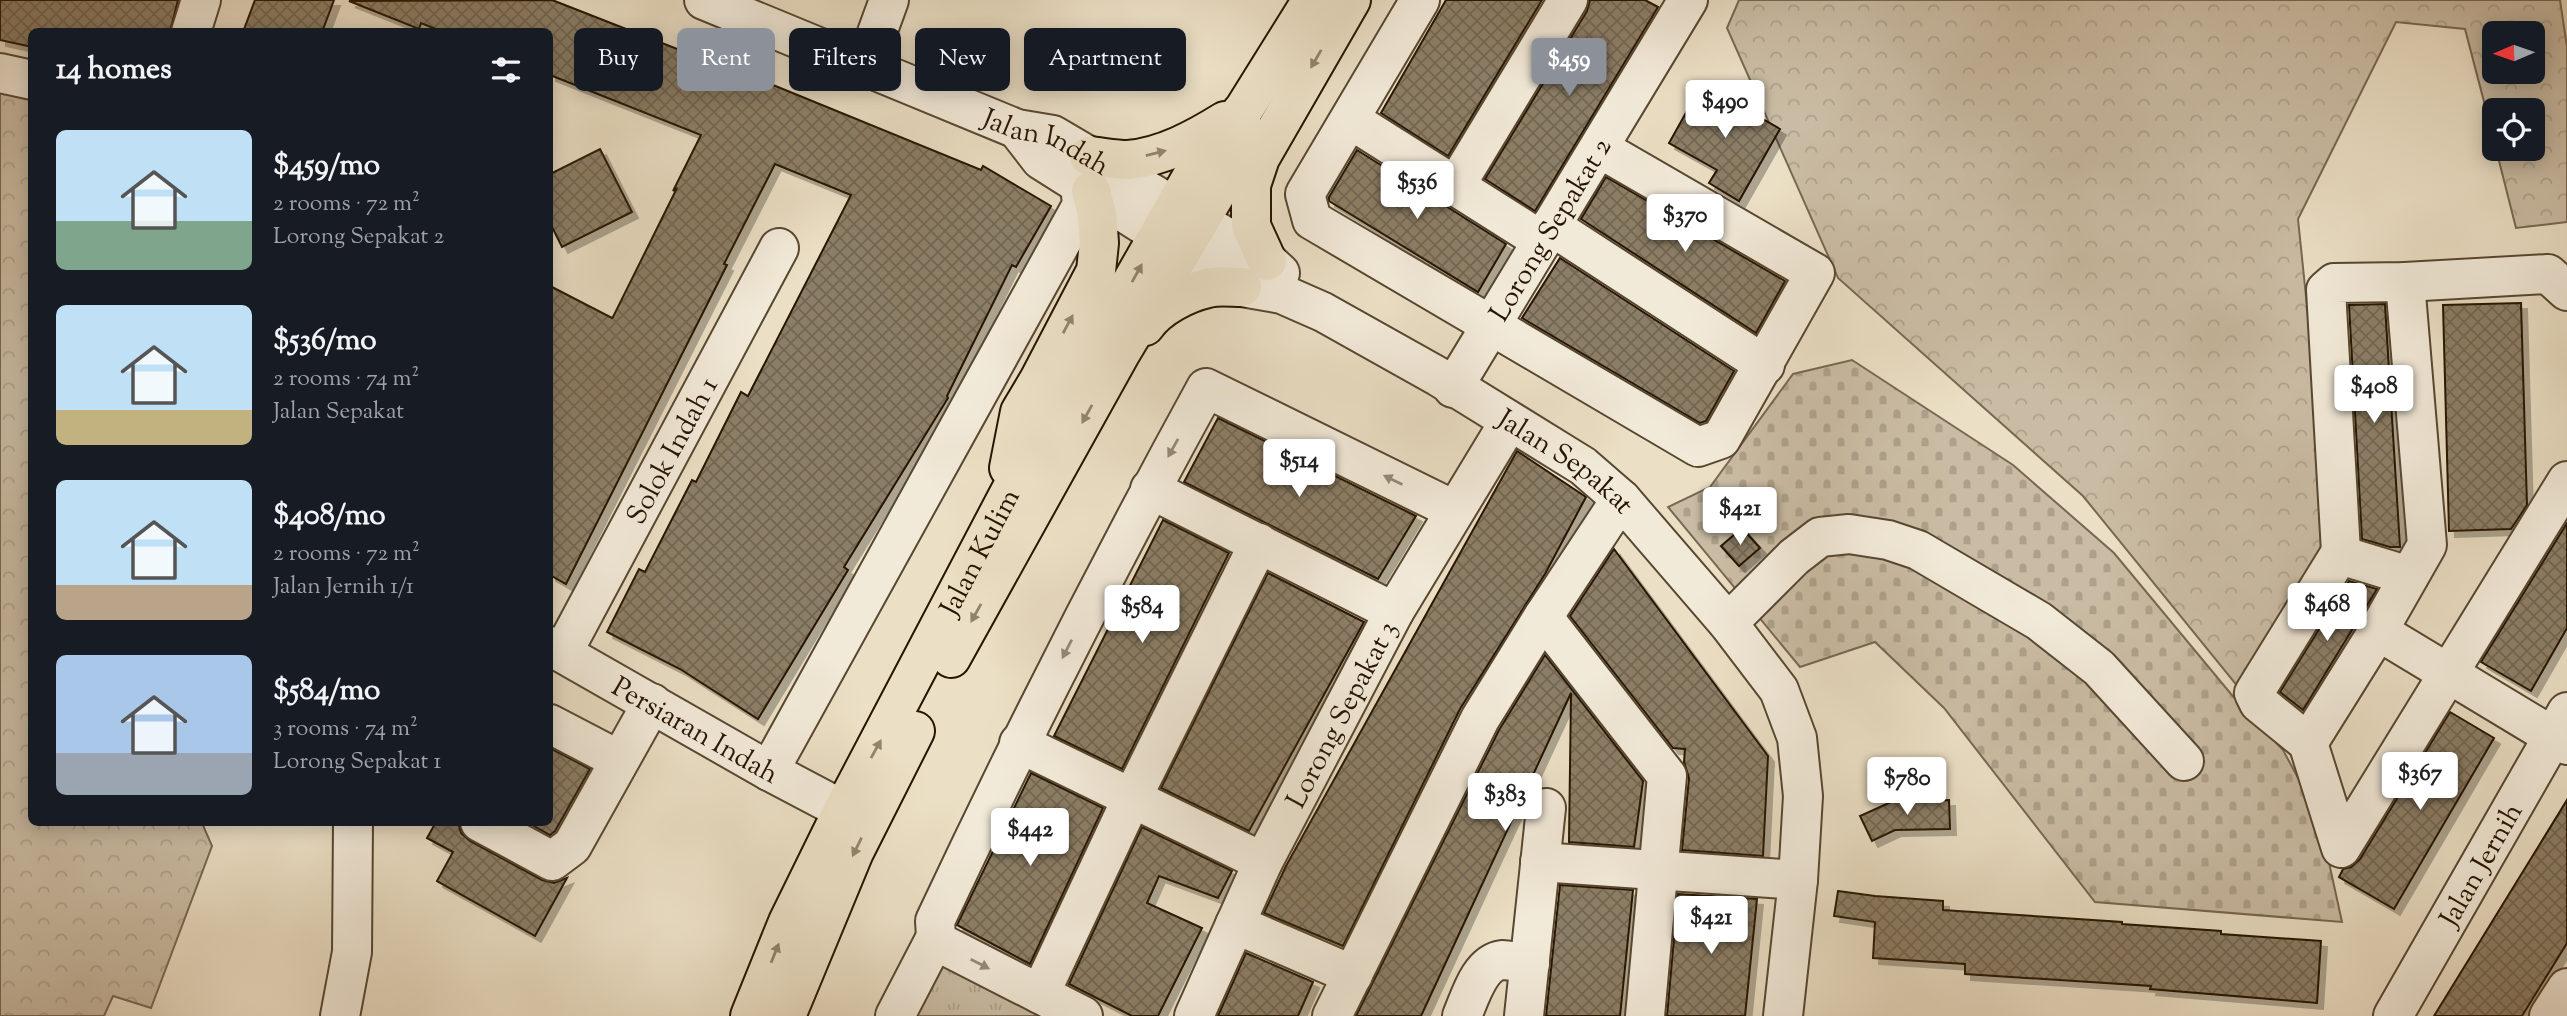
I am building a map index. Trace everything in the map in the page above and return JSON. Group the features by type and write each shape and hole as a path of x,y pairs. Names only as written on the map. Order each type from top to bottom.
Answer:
{"main road":[{"name":"Jalan Kulim","path":"750,1016 788,922 843,810 1052,412 1130,285 1224,180 1244,109 1312,0"},
{"path":"1120,354 1133,345 1152,316 1173,302 1209,287 1255,274 1251,185 1260,158 1351,0"},
{"path":"1003,501 1020,412 1096,271 1099,243 1087,177 1128,160 1184,144 1244,109"},
{"name":"Jalan Kulim","path":"786,1016 854,852 941,679 1120,354 1179,228"}],"street":[{"path":"192,28 201,0"},
{"name":"Jalan Indah","path":"704,0 789,35"},
{"path":"1420,0 1306,194 1311,220 1698,447 1721,439 1815,273 1599,148"},
{"path":"1456,185 1568,0"},
{"path":"879,28 889,1"},
{"name":"Lorong Sepakat 2","path":"1453,388 1599,148 1684,1"},
{"path":"0,73 28,79"},
{"name":"Jalan Indah","path":"901,81 1017,129 1053,135 1087,177 1179,228"},
{"path":"1351,120 1456,185 1547,234 1765,365"},
{"path":"769,771 1082,205 1087,177"},
{"name":"Jalan Sepakat","path":"1179,228 1255,274 1282,294 1323,312 1583,466 1621,499 1728,623 1779,690 1797,738 1802,796 1798,880 1783,1016"},
{"name":"Solok Indah 1","path":"556,649 779,248"},
{"path":"2567,291 2548,274 2333,283 2326,290 2341,552 2254,693 2259,703 2308,743 2341,848 2567,481"},
{"path":"2308,743 2378,631 2427,545 2405,282"},
{"path":"895,1016 936,937 935,921 1018,743 1150,489 1206,388 1454,510"},
{"name":"Lorong Sepakat 3","path":"1194,1016 1263,862 1394,612 1508,422"},
{"path":"1150,489 1394,612"},
{"path":"1332,1016 1480,719 1621,499"},
{"path":"1728,623 1794,557 1820,537 1849,534 1888,540 1918,550 2039,621 2099,668 2184,761"},
{"path":"1040,994 1132,798 1259,543"},
{"path":"2341,552 2350,558 2409,576"},
{"path":"1543,617 1667,776 1645,1016"},
{"path":"2378,631 2447,673 2562,731"},
{"name":"Persiaran Indah","path":"556,649 769,771 843,810"},
{"path":"487,826 552,861 572,846 652,703"},
{"path":"553,726 619,760"},
{"name":"Jalan Jernih","path":"2393,1016 2562,731"},
{"path":"1018,743 1263,862"},
{"path":"1524,1016 1546,808"},
{"path":"340,1016 352,952 352,826"},
{"path":"1540,862 1798,880"},
{"path":"1235,924 1353,975"},
{"path":"936,937 942,944 1083,1016"},
{"path":"1462,1016 1484,970 1494,962 1505,960 1530,964"},
{"path":"2549,1016 2567,988"}],"green space":[{"path":"1739,0 2560,0 2567,47 2567,222 2516,228 2499,161 2545,161 2545,98 2483,98 2465,29 2396,22 2298,219 2332,548 2243,693 2083,496 1838,278 1727,28"},
{"path":"0,90 28,97 28,826 203,826 212,846 151,1008 113,996 104,1016 0,1016"},
{"path":"1852,360 2013,465 2114,553 2231,694 2283,750 2319,817 2342,922 2095,902 1944,708 1875,642 1800,667 1668,507 1710,487 1793,374"},
{"path":"921,952 1051,1016 877,1016"}],"building":[{"path":"0,0 178,0 171,28 28,28 28,46 0,40"},
{"path":"255,0 334,0 324,28 244,28"},
{"path":"552,0 624,28 574,28 574,85 553,76 553,28 433,28 421,23 419,28 349,1"},
{"path":"1446,0 1542,0 1448,156 1381,113"},
{"path":"1590,0 1645,0 1658,7 1535,211 1485,179 1587,11"},
{"path":"663,43 677,49 677,91 775,91 775,86 981,170 983,166 1051,206 1016,267 1012,265 948,398 844,567 848,570 758,719 680,669 607,632 639,569 645,572 692,480 696,482 741,392 748,396 851,195 775,164 566,584 553,577 553,288 612,318 701,135 590,91 663,91"},
{"path":"1702,84 1780,129 1739,201 1709,183 1717,170 1669,143"},
{"path":"600,149 632,212 562,247 553,229 553,172"},
{"path":"1357,150 1506,244 1478,292 1329,201"},
{"path":"1606,177 1785,281 1756,333 1581,219"},
{"path":"1560,258 1734,371 1706,421 1700,423 1522,318"},
{"path":"2521,303 2527,505 2511,529 2449,531 2443,305"},
{"path":"2385,304 2400,547 2362,539 2349,305"},
{"path":"1218,418 1416,516 1378,579 1184,482"},
{"path":"1517,451 1586,497 1545,574 1460,709 1343,946 1264,913 1286,866"},
{"path":"1163,520 1229,553 1122,769 1054,736"},
{"path":"2567,523 2567,628 2531,691 2481,662"},
{"path":"1742,528 1760,548 1739,566 1721,546"},
{"path":"1614,549 1768,756 1763,856 1682,850 1689,778 1684,762 1685,749 1673,748 1570,616"},
{"path":"1268,573 1364,622 1249,831 1161,788"},
{"path":"2349,581 2377,589 2303,710 2280,692"},
{"path":"1545,655 1643,781 1634,847 1569,842 1571,693 1421,1016 1356,1016 1499,730"},
{"path":"2450,712 2494,738 2394,909 2339,877 2343,869 2351,867 2360,859"},
{"path":"553,750 590,769 555,831 550,835 534,826 553,826"},
{"path":"1031,773 1103,808 1030,964 957,925"},
{"path":"1949,800 1950,829 1895,830 1872,841 1860,816 1891,802"},
{"path":"2567,800 2567,943 2522,1016 2434,1016"},
{"path":"434,826 459,826 461,833 470,841 542,880 554,883 567,878 535,936 437,881 453,852 427,838"},
{"path":"1142,827 1232,871 1218,898 1159,876 1147,903 1202,928 1158,1016 1132,1016 1069,984"},
{"path":"1560,885 1633,890 1620,1016 1546,1016"},
{"path":"1838,891 1943,901 1943,910 2122,922 2221,931 2221,934 2321,941 2317,1003 2150,989 2151,986 1965,974 1965,964 1873,958 1875,922 1834,916"},
{"path":"1678,894 1757,899 1745,1016 1667,1016"},
{"path":"1246,953 1313,982 1298,1016 1218,1016"}]}
